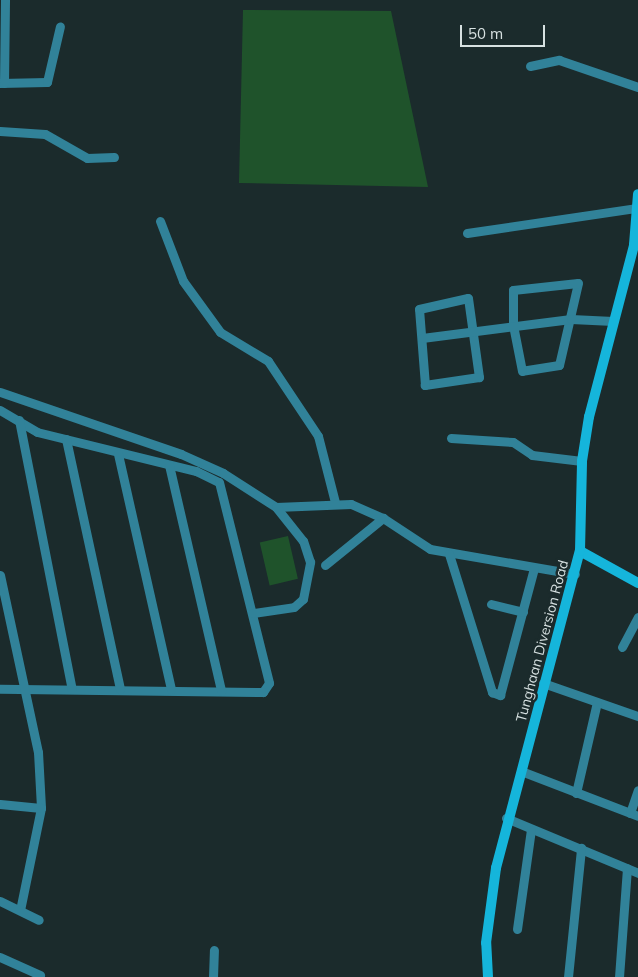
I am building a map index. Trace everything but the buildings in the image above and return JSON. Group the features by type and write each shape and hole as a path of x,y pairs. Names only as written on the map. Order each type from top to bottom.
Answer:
{"street":[{"path":"5,0 2,83 47,82 60,26"},
{"path":"530,66 558,60 638,87"},
{"path":"0,130 45,134 87,158 114,157"},
{"name":"Tunghaan Diversion Road","path":"488,977 486,943 506,818 521,771 543,683 580,551 582,461 614,321 634,245 638,194"},
{"path":"467,234 637,208"},
{"path":"160,221 183,281 220,332 268,361 318,436 336,502"},
{"path":"576,282 579,287 559,365 526,373 520,370 513,325 514,290 576,282"},
{"path":"468,298 476,332 478,379 428,386 424,384 420,307 468,298"},
{"path":"422,338 571,319 614,321"},
{"path":"0,392 181,454 224,473 276,507 303,541 308,555 303,599 294,607 253,613"},
{"path":"0,410 28,428 118,454 169,465 219,482 253,613 267,688 264,692 171,689 0,689"},
{"path":"18,420 72,689"},
{"path":"451,438 513,442 532,455 582,461"},
{"path":"66,440 120,689"},
{"path":"118,454 171,689"},
{"path":"169,465 221,691"},
{"path":"276,507 336,502 383,518 430,549 448,554 575,574"},
{"path":"324,565 383,518"},
{"path":"580,551 638,583"},
{"path":"448,554 492,692 500,695 534,568"},
{"path":"0,575 38,752 41,808 20,910"},
{"path":"492,604 523,612"},
{"path":"622,647 638,617"},
{"path":"543,683 638,716"},
{"path":"576,793 597,702"},
{"path":"521,771 634,815 638,790"},
{"path":"0,804 41,808"},
{"path":"506,818 531,830 581,848 638,872"},
{"path":"517,929 531,830"},
{"path":"568,977 581,848"},
{"path":"619,977 627,868"},
{"path":"0,901 39,920"},
{"path":"213,977 214,950"},
{"path":"0,957 40,975"}],"green space":[{"path":"243,10 391,11 428,187 239,183"},
{"path":"288,536 298,579 270,585 260,543"}]}
